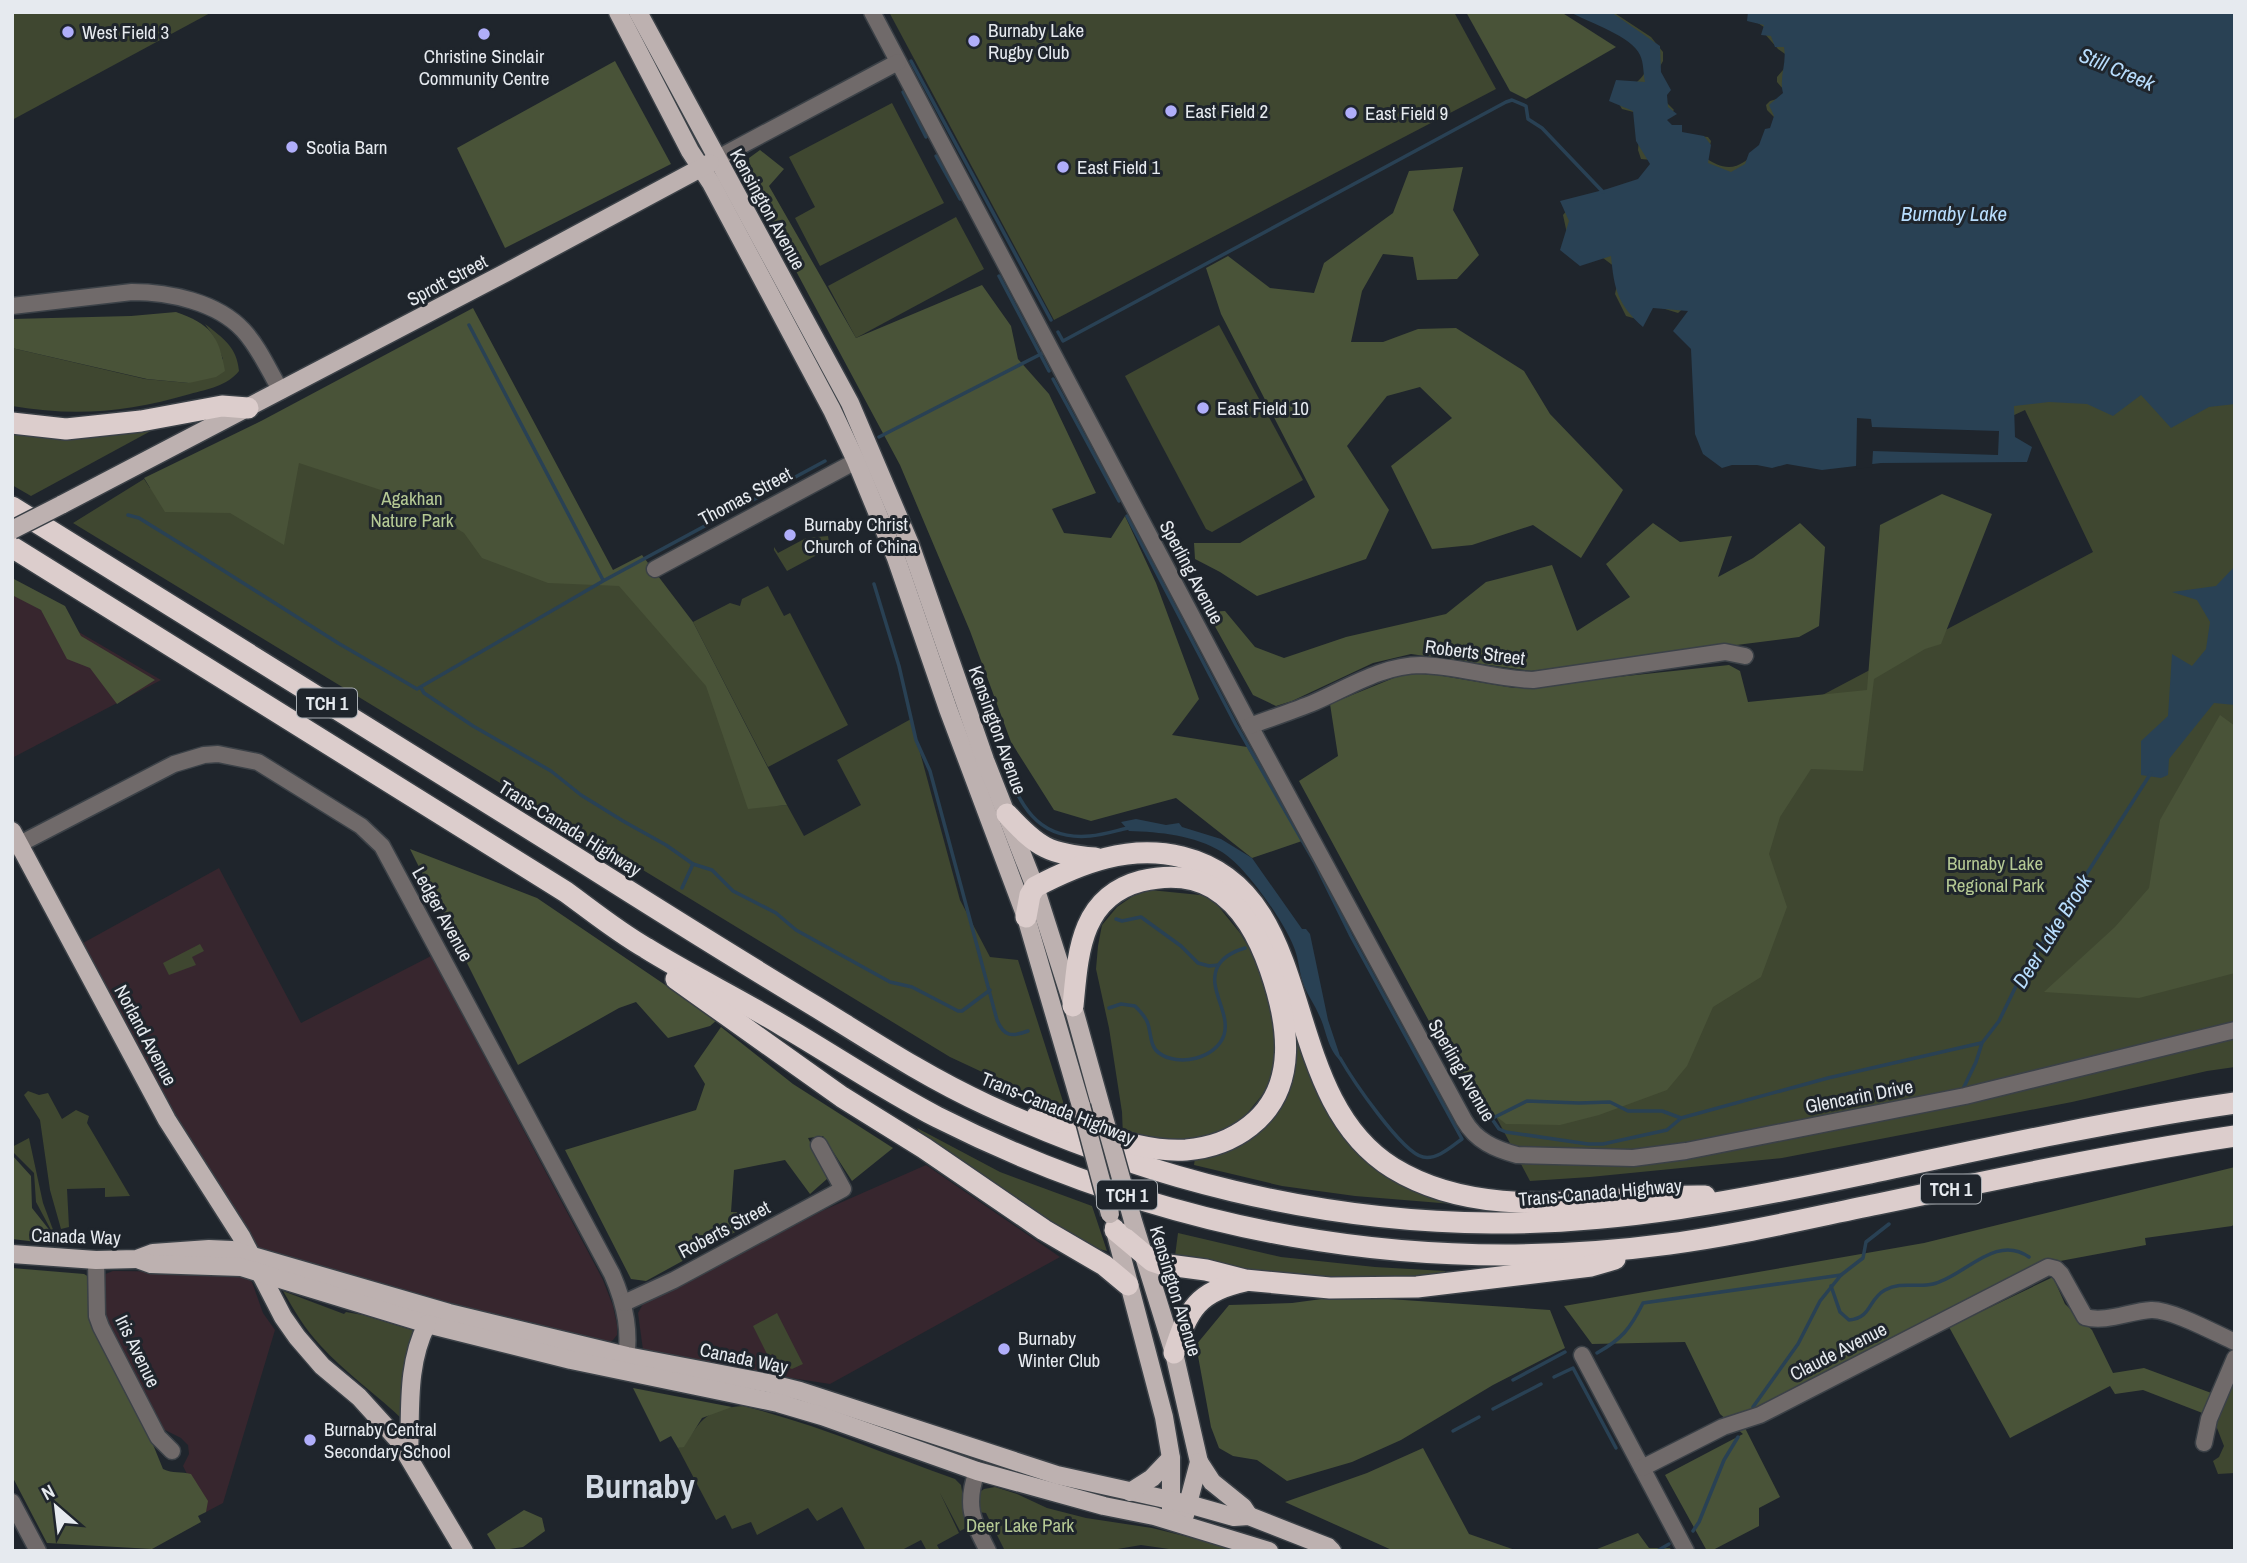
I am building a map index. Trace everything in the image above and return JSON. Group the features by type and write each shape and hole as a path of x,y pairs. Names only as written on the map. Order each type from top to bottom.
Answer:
{"highway":[{"path":"12,423 66,429 141,421 222,406 248,408"},
{"name":"Trans-Canada Highway","path":"12,507 904,1060 986,1104 1084,1147 1194,1182 1311,1208 1391,1218 1493,1223 1576,1220 1672,1211 2076,1130 2235,1103"},
{"name":"TCH 1","path":"12,547 554,885 642,946 887,1089 939,1118 1055,1171 1180,1212 1302,1239 1380,1249 1497,1255 1559,1254 1667,1244 1748,1231 2076,1163 2235,1136"},
{"path":"1007,814 1024,833 1042,847 1063,855 1101,858 1163,853 1198,861 1234,882 1249,898 1274,937 1314,1062 1335,1105 1362,1141 1390,1166 1410,1178 1465,1197 1518,1201 1603,1201 1676,1195 1756,1196"},
{"path":"1026,917 1030,895 1035,887 1101,858"},
{"path":"986,1104 1067,1123 1133,1145 1188,1150 1222,1143 1240,1133 1267,1109 1279,1090 1286,1061 1286,1036 1266,958 1245,919 1232,903 1213,888 1196,880 1167,877 1137,882 1117,892 1098,909 1082,938 1073,1006"},
{"path":"642,946 679,981 842,1097 924,1148 1044,1230 1111,1269 1128,1285"},
{"path":"1119,1222 1143,1255 1161,1264 1206,1270 1245,1280 1330,1289 1417,1287 1591,1266 1667,1244"},
{"path":"1174,1353 1186,1319 1203,1297 1223,1286 1245,1280"}],"main road":[{"name":"Kensington Avenue","path":"618,12 818,341 850,403 864,459 952,722 1026,917 1081,1106 1119,1222"},
{"name":"Kensington Avenue","path":"638,12 709,163"},
{"name":"Sprott Street","path":"12,530 281,391 709,163"},
{"name":"Kensington Avenue","path":"864,459 910,544 965,704 1035,887 1073,1006 1103,1114 1128,1285 1164,1417 1180,1502"},
{"name":"Norland Avenue","path":"15,841 167,1120 251,1255 283,1317 308,1351 381,1419 409,1455 464,1551"},
{"path":"209,1249 229,1218"},
{"name":"Canada Way","path":"12,1254 96,1260 137,1259 153,1253 209,1249 251,1255 625,1365 768,1382 1057,1475 1180,1502 1234,1517 1249,1516 1328,1546 1332,1551"},
{"name":"Kensington Avenue","path":"1143,1255 1174,1353 1199,1462 1180,1502"},
{"name":"Canada Way","path":"137,1259 151,1264 236,1267 427,1324 625,1365 778,1403 976,1471 1104,1506 1176,1522 1269,1551"},
{"path":"409,1455 411,1384 415,1356 427,1324"},
{"path":"1130,1492 1152,1478 1171,1458"},
{"path":"1199,1462 1212,1482 1243,1507 1249,1516"},
{"path":"1176,1522 1180,1502"}],"street":[{"name":"Sperling Avenue","path":"872,12 1250,726 1464,1120 1486,1144"},
{"name":"Sprott Street","path":"709,163 898,62"},
{"path":"12,306 132,292 157,293 194,302 216,310 243,330 281,391"},
{"name":"Thomas Street","path":"655,569 864,459"},
{"name":"Roberts Street","path":"1250,726 1310,704 1380,673 1403,667 1441,667 1505,679 1533,680 1714,653 1737,653 1745,656"},
{"name":"Ledger Avenue","path":"15,841 174,764 189,758 218,754 258,762 361,826 382,846 606,1262 624,1303 628,1325 625,1365"},
{"name":"Glencarin Drive","path":"1486,1144 1517,1155 1633,1158 1686,1152 1965,1096 2235,1030"},
{"name":"Roberts Street","path":"624,1303 674,1280 843,1189 820,1145"},
{"name":"Iris Avenue","path":"96,1260 97,1309 101,1327 158,1437 172,1451"},
{"name":"Claude Avenue","path":"1642,1468 1723,1427 1760,1415 2035,1273 2051,1268 2061,1274 2085,1317 2096,1319 2154,1310 2168,1313 2235,1342"},
{"path":"1582,1355 1686,1551"},
{"path":"2204,1443 2209,1419 2235,1358"},
{"path":"976,1471 970,1489 971,1509 975,1525 988,1551"},
{"path":"12,1502 38,1551"}],"shaded area":[{"path":"12,593 161,680 12,758"},
{"path":"219,868 301,1023 431,956 603,1280 617,1325 617,1335 613,1340 608,1343 570,1336 534,1323 508,1317 491,1317 265,1252 257,1246 166,1102 83,943"},
{"path":"926,1165 1060,1257 830,1384 654,1357 643,1350 638,1313 643,1304 824,1210"},
{"path":"113,1271 215,1272 246,1277 252,1282 263,1313 275,1330 223,1503 206,1512 183,1466 189,1454 188,1445 181,1438 161,1428 105,1321 103,1275"}],"green space":[{"path":"12,12 212,12 12,120"},
{"path":"889,12 1454,12 1496,89 1054,320"},
{"path":"1466,12 1561,12 1616,47 1526,99 1510,91"},
{"name":"Burnaby Lake Regional Park","path":"1577,12 1613,12 1651,37 1663,52 1663,61 1657,72 1666,102 1674,110 1665,120 1680,134 1708,137 1711,141 1707,159 1720,166 1729,167 1737,166 1751,157 1769,134 1776,119 1766,105 1783,97 1784,90 1777,82 1777,77 1790,62 1788,56 1764,33 1767,29 1753,20 2235,12 2235,1067 2072,1102 1782,1158 1530,1181 1393,922 2093,552 2025,410 2010,417 1688,304 1678,313 1652,305 1640,320 1626,316 1615,294 1619,275 1615,267 1599,255 1569,243 1563,215 1568,209 1629,189 1651,171 1652,160 1641,159 1638,150 1641,114 1622,109 1615,97 1645,73 1647,49"},
{"path":"615,61 671,164 505,248 457,148"},
{"path":"892,103 944,203 820,266 795,218 815,207 789,157"},
{"path":"760,150 784,169 769,186 856,338 982,285 1011,326 1018,359 1049,394 1096,493 1052,509 1064,533 1111,538 1125,516 1156,583 1199,699 1172,735 1247,747 1302,841 1252,858 1176,798 1091,821 1054,810 1011,742 970,631 900,465 752,189 749,158"},
{"path":"1463,167 1453,210 1479,255 1457,279 1417,280 1413,257 1383,254 1362,291 1351,342 1383,342 1418,329 1456,328 1524,371 1550,414 1623,490 1581,558 1533,525 1472,545 1432,549 1391,466 1452,418 1420,387 1387,396 1347,446 1389,510 1366,559 1257,596 1195,559 1194,543 1240,543 1315,497 1221,314 1206,268 1228,256 1270,288 1314,293 1324,263 1393,213 1409,171"},
{"path":"956,217 984,269 856,338 828,286"},
{"path":"473,308 613,570 642,555 693,622 787,805 748,809 706,686 619,586 548,583 482,558 464,533 411,500 299,463 284,545 230,513 165,512 144,478 263,420"},
{"path":"176,312 197,321 211,332 220,348 225,371 216,377 189,383 147,379 12,348 12,319"},
{"name":"Agakhan Nature Park","path":"471,316 611,582 644,565 775,806 787,805 804,836 861,805 837,760 911,719 960,900 990,957 1018,960 1066,1111 950,1057 73,523 144,479 150,488"},
{"path":"205,324 228,344 238,363 239,371 217,386 123,409 80,412 12,406 12,348 145,379 189,383 223,359"},
{"name":"East Field 10","path":"1219,325 1303,480 1212,532 1206,529 1125,376"},
{"path":"160,426 31,496 12,485 12,428"},
{"path":"1942,494 1992,514 1941,644 1925,649 1874,679 1863,771 1811,769 1780,817 1769,854 1787,907 1761,977 1713,1007 1687,1066 1667,1090 1599,1115 1560,1125 1506,1124 1469,1095 1299,781 1338,756 1330,704 1406,673 1437,675 1514,688 1729,665 1740,671 1748,702 1867,690 1880,525"},
{"path":"1653,523 1680,542 1732,536 1718,577 1753,558 1800,523 1825,547 1819,626 1799,637 1531,671 1411,654 1373,663 1276,706 1253,695 1207,612 1225,611 1255,647 1284,658 1346,637 1446,614 1486,582 1552,565 1577,631 1630,597 1606,564"},
{"path":"828,536 830,548 787,571 774,550 774,547 778,553 806,538"},
{"path":"12,578 65,606 81,636 155,680 117,704 90,668 67,659 41,610 12,595"},
{"path":"768,586 784,616 790,613 848,725 768,767 693,622 730,603 740,606 742,599"},
{"path":"2220,715 2235,726 2235,973 2139,998 2044,992 2115,927 2149,888 2160,820"},
{"path":"410,849 537,898 717,1020 710,1026 668,1038 636,1002 619,1008 518,1065"},
{"path":"1150,890 1210,896 1240,933 1257,961 1276,1029 1277,1054 1271,1084 1236,1127 1189,1143 1123,1137 1122,1112 1109,1028 1096,969 1102,925 1117,907 1133,896"},
{"path":"200,944 204,951 192,957 196,965 169,975 163,963"},
{"path":"721,1027 793,1084 893,1148 852,1181 823,1136 808,1138 828,1178 810,1194 785,1160 734,1170 731,1212 770,1213 646,1281 631,1279 565,1150 696,1110 705,1084 694,1066"},
{"path":"1296,1034 1303,1058 1339,1123 1465,1205 1355,1196 1282,1186 1194,1165 1195,1158 1271,1119 1289,1094 1296,1057 1292,1035"},
{"path":"28,1091 39,1095 48,1093 62,1119 76,1110 89,1116 87,1123 130,1196 105,1197 105,1188 67,1189 69,1227 61,1229 50,1190 40,1120 24,1095"},
{"path":"917,1128 1000,1172 1092,1206 1107,1251 1083,1245 987,1183 928,1143"},
{"path":"29,1138 43,1203 58,1243 36,1202 34,1173 12,1151 12,1147"},
{"path":"12,1155 31,1176 32,1208 51,1232 45,1243 12,1239"},
{"path":"2235,1167 2235,1223 2232,1226 2145,1238 2146,1245 2044,1264 1744,1419 1746,1430 1780,1497 1759,1508 1759,1526 1711,1551 1707,1551 1665,1475 1743,1434 1720,1414 1685,1342 1592,1344 1564,1306 1924,1243"},
{"path":"1178,1233 1281,1257 1445,1271 1448,1277 1327,1279 1242,1271 1175,1256"},
{"path":"12,1268 84,1274 89,1277 90,1323 163,1469 191,1474 208,1501 206,1512 198,1516 201,1522 152,1549 47,1543 12,1476"},
{"path":"2053,1277 2065,1304 2092,1330 2113,1373 2144,1368 2214,1394 2205,1414 2143,1390 2115,1394 2110,1386 2010,1438 1949,1327"},
{"path":"283,1291 344,1314 346,1312 363,1315 415,1331 405,1422 320,1345"},
{"path":"1344,1296 1550,1310 1565,1348 1493,1385 1401,1440 1352,1462 1287,1481 1257,1460 1233,1456 1219,1448 1211,1427 1196,1345 1229,1305 1292,1303"},
{"path":"777,1313 803,1364 792,1369 778,1364 773,1354 768,1356 753,1326"},
{"path":"2235,1374 2235,1473 2218,1474 2213,1461 2219,1457 2224,1446 2215,1423"},
{"path":"633,1388 732,1407 702,1418 684,1447 678,1448 671,1436 660,1442"},
{"path":"743,1406 825,1431 955,1479 961,1485 968,1527 960,1531 940,1493 959,1533 937,1545 940,1551 927,1551 921,1540 900,1551 866,1551 842,1507 817,1521 808,1508 757,1535 751,1522 732,1529 725,1515 716,1520 678,1448 684,1446 695,1429 713,1412"},
{"path":"1423,1448 1469,1534 1518,1551 1394,1551 1285,1502 1367,1473"},
{"name":"Deer Lake Park","path":"995,1487 1047,1508 1086,1518 1152,1528 1245,1551 1183,1551 1141,1545 1106,1551 1005,1551 986,1513 978,1512 980,1492"},
{"path":"524,1510 542,1518 545,1531 523,1547 497,1551 487,1534"},
{"path":"1638,1533 1649,1548 1670,1548 1672,1551 1592,1551"}],"water":[{"name":"Burnaby Lake","path":"1570,12 1611,12 1660,46 1661,72 1671,90 1667,95 1668,107 1677,114 1667,120 1672,125 1682,125 1682,132 1704,136 1711,145 1708,163 1731,172 1745,164 1749,153 1759,145 1774,116 1769,105 1783,93 1784,47 1775,47 1771,36 1761,35 1764,25 1747,21 1748,12 2235,12 2235,404 2209,407 2171,428 2141,395 2113,416 2087,404 2049,402 2014,406 2015,437 2032,447 2027,462 1881,463 1822,470 1787,464 1772,468 1732,465 1722,468 1703,454 1695,434 1691,349 1673,331 1688,311 1653,308 1643,327 1619,296 1611,256 1580,266 1560,250 1569,221 1560,201 1638,179 1650,164 1636,141 1633,111 1609,101 1616,80 1645,82 1640,55 1636,48 1620,36"},
{"path":"2235,566 2235,705 2214,703 2169,759 2168,775 2161,778 2141,775 2141,741 2168,716 2172,654 2192,666 2206,649 2210,622 2197,600 2172,592 2216,586"},
{"path":"1136,819 1166,825 1179,823 1182,827 1221,839 1252,858 1302,929 1306,929 1310,934 1328,1020 1342,1062 1330,1046 1319,1015 1304,986 1288,934 1242,869 1211,846 1177,835 1129,831 1121,822"}],"pier":[{"path":"1857,418 1871,419 1872,427 1999,431 1998,455 1873,451 1872,467 1856,469"}],"waterway":[{"path":"911,61 1051,320"},
{"path":"903,92 926,137"},
{"path":"1058,332 1063,341 1512,100 1526,106 1528,119 1542,128 1603,192"},
{"path":"936,156 960,199"},
{"path":"999,276 1049,371"},
{"path":"469,325 603,580"},
{"path":"879,437 1043,353"},
{"path":"1053,379 1119,501"},
{"path":"128,515 139,518 338,643 417,689 603,581 825,461"},
{"path":"1127,516 1236,725 1315,863 1351,936 1462,1139 1433,1157 1423,1157 1414,1152 1378,1114 1340,1058"},
{"path":"874,584 899,666 916,740 930,771 997,1020 1006,1033 1028,1031"},
{"path":"421,688 424,693 473,726 551,771 581,795 693,864 712,870 733,891 776,913 796,930 890,982 912,987 958,1011 962,1011 990,990"},
{"path":"1001,757 1022,803 1042,825 1071,836 1095,835 1128,828"},
{"name":"Deer Lake Brook","path":"1963,1089 1982,1043 1999,1021 2019,980 2151,773"},
{"path":"682,888 693,864"},
{"path":"1116,919 1122,921 1141,917 1181,946 1198,963 1218,965"},
{"path":"1109,1008 1121,1004 1135,1006 1147,1021 1154,1047 1167,1057 1186,1060 1205,1055 1220,1043 1224,1035 1224,1018 1216,991 1215,974 1223,960 1245,948"},
{"path":"1489,1120 1527,1101 1610,1102 1628,1111 1662,1111 1681,1118 1828,1078 1981,1043"},
{"path":"1492,1119 1499,1129 1506,1132 1588,1144 1603,1144 1667,1130 1680,1119"},
{"name":"Deer Lake Brook","path":"1753,1407 1798,1344 1820,1301 1841,1275 1863,1258 1866,1242 1889,1224"},
{"path":"1831,1286 1840,1312 1849,1320 1856,1319 1866,1312 1875,1298 1891,1287 1933,1284 1992,1253 2004,1250 2016,1251 2029,1257"},
{"path":"1597,1353 1624,1332 1643,1303 1841,1275"},
{"path":"1513,1380 1565,1352"},
{"path":"1554,1377 1573,1368 1616,1448"},
{"path":"1493,1409 1541,1384"},
{"path":"1453,1431 1479,1417"},
{"name":"Deer Lake Brook","path":"1693,1531 1724,1460 1738,1437"},
{"name":"Deer Lake Brook","path":"1657,1551 1669,1544"}],"place":[{"name":"West Field 3","path":"68,32"},
{"name":"Christine Sinclair Community Centre","path":"484,34"},
{"name":"Burnaby Lake Rugby Club","path":"974,41"},
{"name":"East Field 2","path":"1171,111"},
{"name":"East Field 9","path":"1351,113"},
{"name":"Scotia Barn","path":"292,147"},
{"name":"East Field 1","path":"1063,167"},
{"name":"East Field 10","path":"1203,408"},
{"name":"Burnaby Christ Church of China","path":"790,535"},
{"name":"Burnaby Winter Club","path":"1004,1349"},
{"name":"Burnaby Central Secondary School","path":"310,1440"}],"district":[{"name":"Burnaby","path":"640,1486"}],"water label":[{"name":"Still Creek","path":"2117,69"}]}
